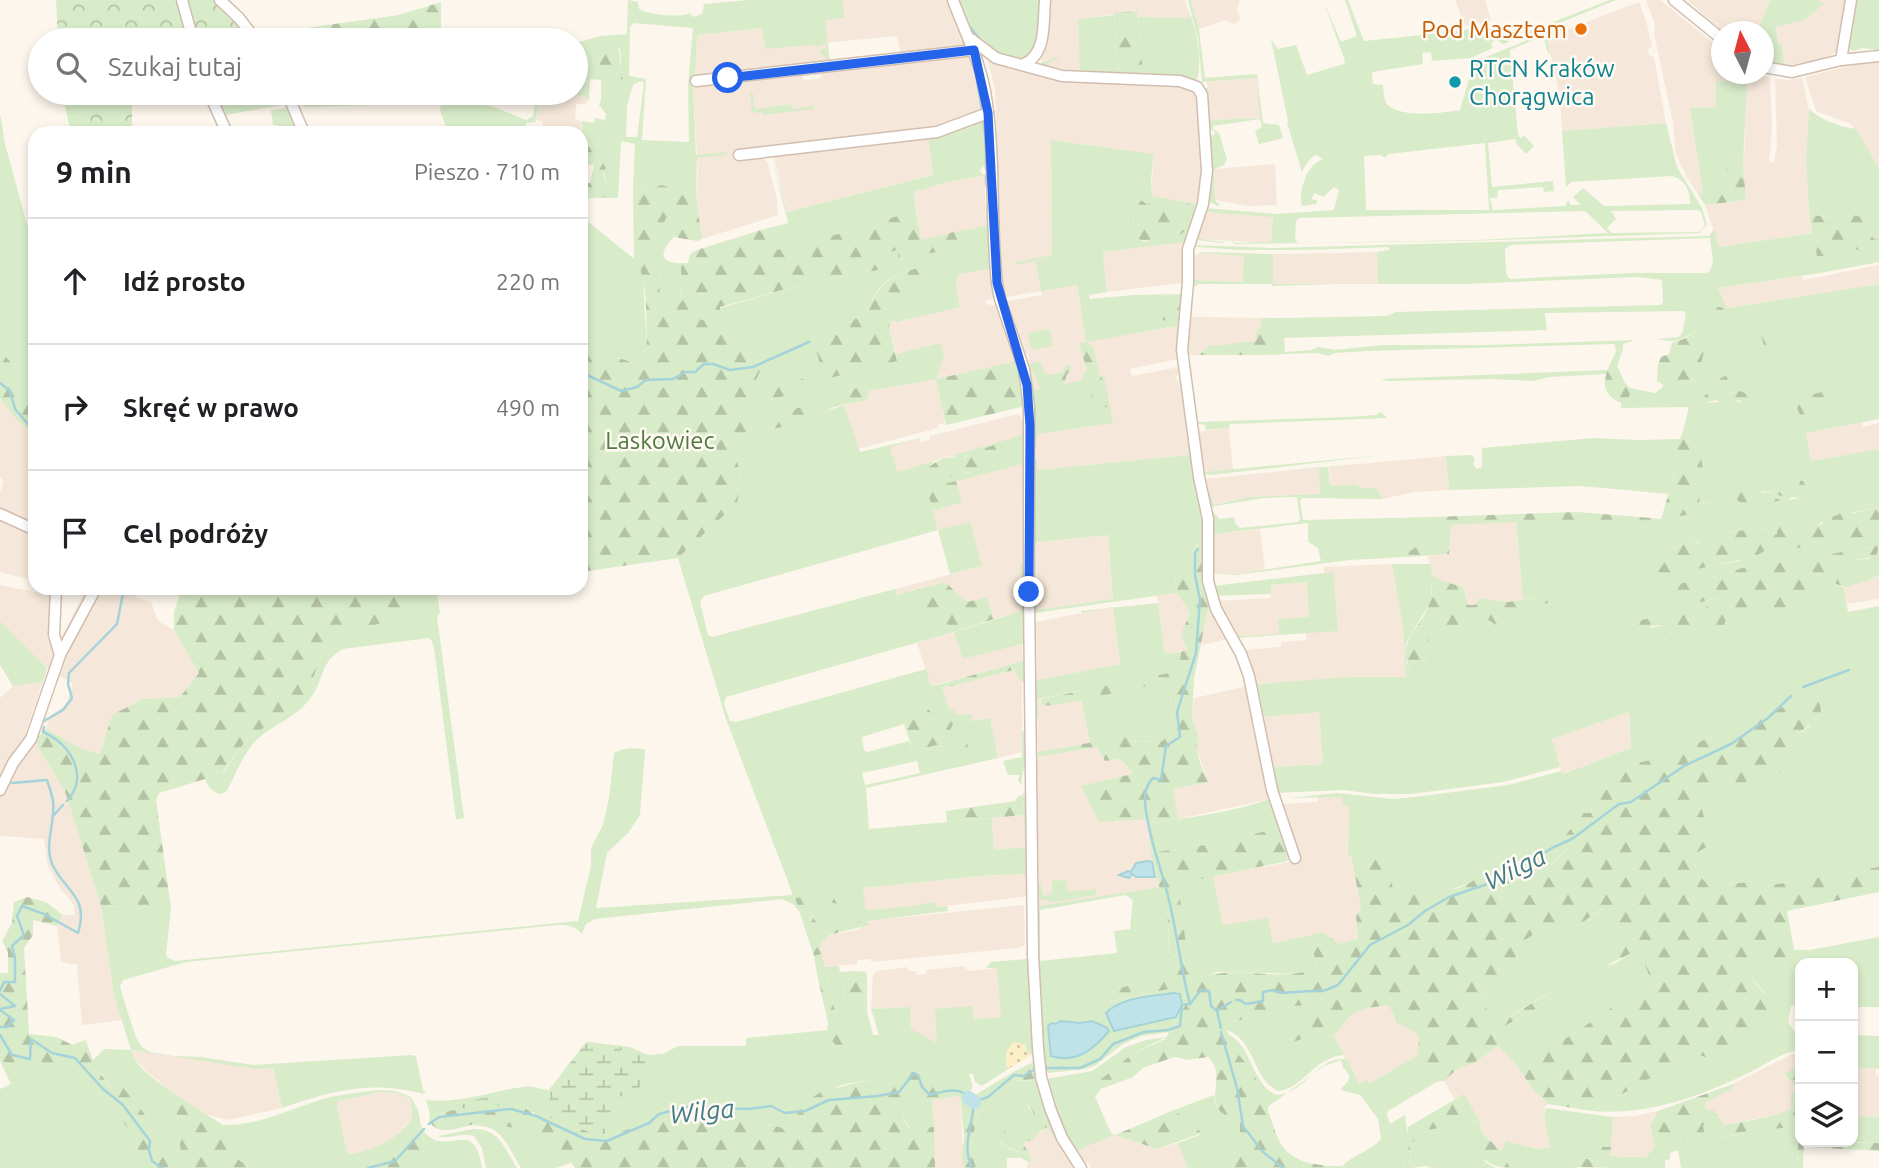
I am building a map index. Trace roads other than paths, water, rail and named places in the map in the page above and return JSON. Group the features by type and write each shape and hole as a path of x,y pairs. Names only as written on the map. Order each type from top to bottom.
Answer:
{"street":[{"path":"182,0 190,28"},
{"path":"220,0 247,28"},
{"path":"953,0 974,50 988,113 997,283 1024,369 1029,407 1028,576 1033,955 1038,1048 1041,1077 1050,1108 1062,1138 1081,1168"},
{"path":"1024,64 1035,58 1040,46 1045,0"},
{"path":"1674,0 1711,31"},
{"path":"1840,60 1851,0"},
{"path":"967,35 996,58 1024,64 1044,73 1187,82 1197,87 1202,95 1207,171 1203,204 1189,244 1182,350 1199,477 1207,509 1208,584 1216,609 1241,654 1249,676 1272,790 1295,858"},
{"path":"696,81 974,50"},
{"path":"1774,69 1791,72 1840,60 1879,56"},
{"path":"214,105 224,126"},
{"path":"292,105 301,126"},
{"path":"739,155 937,132 988,113"},
{"path":"0,514 28,527"},
{"path":"55,595 54,635 60,655"},
{"path":"0,790 13,763 32,739 60,655 92,595"}],"water":[{"path":"1152,862 1155,877 1136,877 1132,874 1129,878 1119,875 1131,872 1136,863"},
{"path":"1180,994 1182,1005 1176,1017 1114,1031 1106,1013 1112,1008 1138,998"},
{"path":"1060,1021 1092,1021 1109,1031 1084,1053 1060,1058 1051,1056 1048,1026"}],"waterway":[{"path":"969,26 979,38"},
{"path":"980,53 983,63"},
{"path":"976,76 982,110"},
{"path":"986,155 986,169"},
{"path":"986,176 987,187"},
{"path":"588,375 621,391 637,387 646,380 673,379 685,372 695,372 704,364 730,370 753,367 809,342"},
{"path":"0,383 10,391 15,409 28,424"},
{"path":"1190,1004 1170,906 1146,814 1145,799 1146,789 1153,778 1161,780 1166,746 1180,737 1177,712 1196,653 1200,600 1195,575 1195,553 1198,549"},
{"path":"44,721 63,710 72,698 68,684 69,673 117,624 123,595"},
{"name":"Wilga","path":"1803,687 1849,670"},
{"name":"Wilga","path":"1236,1000 1246,1004 1263,1001 1263,992 1326,990 1338,985 1370,945 1408,925 1449,897 1496,881 1572,839 1619,804 1631,802 1684,766 1731,744 1768,718 1791,696"},
{"path":"44,727 43,732 61,744 74,761 77,781 67,801"},
{"path":"0,991 4,982 15,982 12,946 24,935 17,916 22,906 44,914 78,933 81,921 79,903 50,858 53,798 47,780 12,783 8,781"},
{"path":"53,816 63,805"},
{"name":"Wilga","path":"1045,1068 1080,1068 1100,1059 1113,1044 1144,1032 1180,1026 1182,1005 1190,1004 1201,990 1209,991 1211,1006 1217,1011"},
{"path":"0,994 15,1006 0,1009"},
{"name":"Wilga","path":"1217,1011 1231,1002"},
{"path":"0,1010 14,1020 7,1027 0,1027"},
{"path":"1217,1011 1221,1028"},
{"path":"1221,1032 1237,1088 1243,1126 1262,1151 1283,1168"},
{"path":"0,1035 12,1055 30,1059 31,1039 52,1053 75,1058 103,1089 123,1105 150,1141 152,1161 162,1168"},
{"name":"Wilga","path":"972,1168 968,1143 974,1102 988,1097 1014,1075 1024,1076 1035,1069"},
{"name":"Wilga","path":"429,1124 439,1117 511,1109 536,1116 585,1139 607,1141 649,1123 659,1114 687,1107 748,1109 771,1106 785,1113 805,1111 829,1100 899,1092 914,1073 930,1095 953,1090 965,1094"},
{"name":"Wilga","path":"969,1098 974,1102"},
{"name":"Wilga","path":"368,1168 395,1161 424,1129"}],"place":[{"name":"Pod Masztem","path":"1581,29"},
{"name":"RTCN Kraków Chorągwica","path":"1455,82"}],"park label":[{"name":"Laskowiec","path":"660,440"}]}
